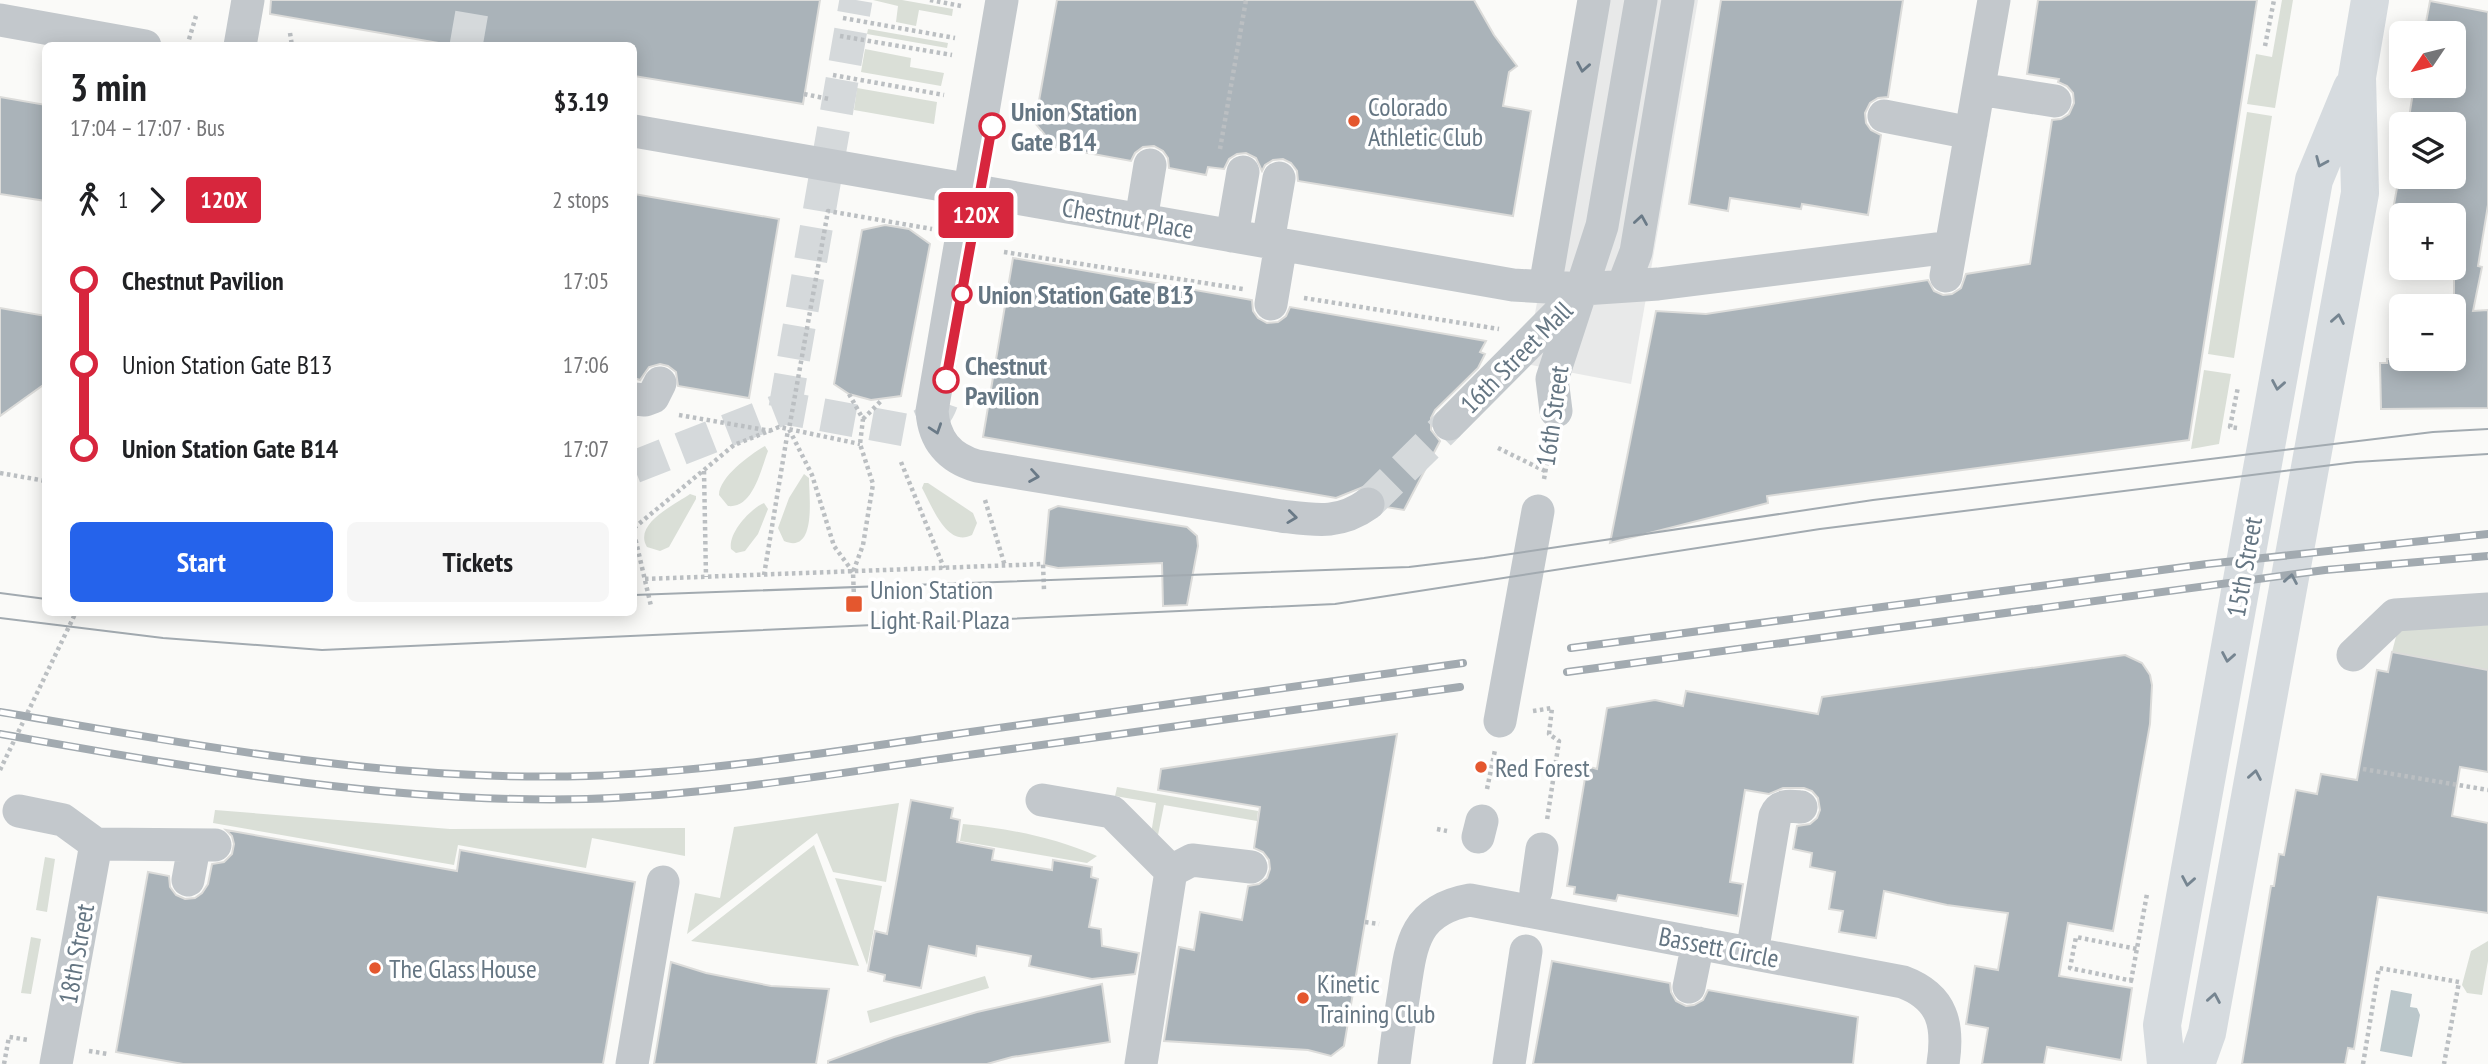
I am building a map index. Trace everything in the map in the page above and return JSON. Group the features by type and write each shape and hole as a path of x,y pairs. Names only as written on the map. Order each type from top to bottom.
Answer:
{"main road":[{"name":"15th Street","path":"2196,1064 2207,1033 2360,193 2357,77 2370,0"},
{"name":"15th Street","path":"2166,1064 2162,1025 2314,180 2357,77"}],"street":[{"path":"241,42 248,0"},
{"path":"1002,0 932,411 936,434 943,446 974,478 1313,519 1338,519 1357,512 1368,504"},
{"path":"1545,287 1594,0"},
{"name":"16th Street","path":"1556,411 1552,379 1602,226 1642,0"},
{"path":"1623,286 1636,252 1678,0"},
{"path":"1884,116 1971,133 1994,0"},
{"path":"0,20 123,42"},
{"path":"1979,89 2055,101"},
{"name":"Chestnut Place","path":"637,132 1505,284 1583,289 1948,262 1971,133"},
{"path":"1141,220 1150,165"},
{"path":"1231,165 1232,236"},
{"path":"1271,304 1279,178"},
{"name":"16th Street Mall","path":"1449,424 1583,289"},
{"path":"1500,719 1538,511"},
{"path":"2353,655 2395,615 2488,609"},
{"path":"1042,800 1112,812 1171,871"},
{"path":"1752,953 1775,816 1784,806 1801,807"},
{"path":"19,811 63,820 96,844 143,843 202,862"},
{"name":"18th Street","path":"56,1064 96,844"},
{"path":"1536,891 1542,849"},
{"path":"1171,871 1192,860 1251,867"},
{"path":"1141,1064 1171,871"},
{"path":"632,1064 663,882"},
{"name":"Bassett Circle","path":"1394,1064 1414,937 1423,923 1436,911 1452,903 1470,900 1913,985 1927,995 1944,1021 1946,1044 1943,1064"},
{"path":"1689,987 1698,943"},
{"path":"1509,1064 1526,951"}],"path":[{"path":"930,0 961,6"},
{"path":"1231,165 1247,0"},
{"path":"2265,46 2274,0"},
{"path":"188,42 197,16"},
{"path":"843,18 955,38"},
{"path":"289,33 291,42"},
{"path":"840,36 952,55"},
{"path":"833,75 944,95"},
{"path":"804,94 829,99"},
{"path":"764,575 828,211 892,222"},
{"path":"2230,427 2239,380"},
{"path":"849,394 863,419 860,444 873,484 863,545 853,572 853,598"},
{"path":"863,419 882,400"},
{"name":"16th Street","path":"1538,511 1556,411"},
{"path":"677,415 771,430"},
{"path":"637,528 734,445 771,430 779,427 860,444"},
{"path":"789,429 812,475 834,546 853,572"},
{"path":"1498,447 1545,471"},
{"path":"901,462 944,568"},
{"path":"704,470 706,577"},
{"path":"0,473 42,480"},
{"path":"974,478 1005,566"},
{"path":"637,544 651,606"},
{"path":"645,579 1043,564 1044,590"},
{"path":"0,770 74,616"},
{"path":"1480,829 1500,719 1552,708 1549,734 1559,741 1542,849"},
{"path":"2363,769 2488,790"},
{"path":"1365,922 1379,924"},
{"path":"2137,949 2076,937 2070,968 2144,983"},
{"path":"2362,1064 2379,968 2459,982 2444,1064"},
{"path":"4,1064 9,1037"}],"shaded area":[{"path":"873,0 902,0 953,9 952,16 919,10 916,26 896,22 898,6"},
{"path":"1591,0 1698,0 1631,384 1526,364"},
{"path":"2282,0 2293,0 2275,108 2247,104 2256,54 2272,57"},
{"path":"868,29 948,43 947,48 867,34"},
{"path":"865,49 911,58 910,67 944,73 941,86 861,72"},
{"path":"857,88 937,102 934,124 854,110"},
{"path":"2247,112 2272,116 2234,358 2208,354"},
{"path":"2204,370 2231,374 2219,444 2191,449"},
{"path":"765,446 768,451 750,495 737,505 728,506 719,495 724,481 744,460"},
{"path":"804,474 809,478 809,522 802,540 795,543 784,541 778,528 789,498"},
{"path":"924,483 973,513 977,523 972,535 955,536 948,531 922,488"},
{"path":"690,494 696,496 696,499 669,547 660,551 647,547 644,539 650,523"},
{"path":"764,503 768,509 758,534 745,551 736,553 731,549 731,543 736,529"},
{"path":"2488,625 2488,670 2392,652 2398,629"},
{"path":"1117,787 1258,811 1257,821 1164,805 1158,835 1151,834 1156,803 1115,796"},
{"path":"899,803 886,882 833,872 817,833 687,934 695,893 720,898 734,827"},
{"path":"215,810 450,829 685,828 685,856 592,838 586,868 458,845 454,865 213,823"},
{"path":"963,824 1031,835 1097,856 1087,863 960,841"},
{"path":"814,845 859,966 691,941"},
{"path":"45,857 55,859 47,912 36,910"},
{"path":"835,878 882,886 867,965"},
{"path":"31,937 41,939 31,994 21,993"},
{"path":"2488,941 2488,961 2482,995 2467,993 2462,985 2471,951"},
{"path":"985,976 989,988 870,1023 867,1011"},
{"path":"2391,990 2412,994 2410,1007 2417,1008 2420,1015 2412,1057 2380,1051"}],"building":[{"path":"271,0 820,0 803,104 637,76 637,42 433,42 270,14"},
{"path":"1057,0 1474,0 1494,35 1517,66 1509,72 1503,106 1531,111 1513,216 1298,181 1297,171 1291,163 1283,159 1273,160 1265,165 1262,171 1256,158 1246,153 1229,159 1224,169 1208,167 1206,175 1169,168 1168,158 1154,146 1143,147 1135,153 1131,161 1055,147 1035,123"},
{"path":"1721,0 1903,0 1888,97 1878,98 1870,103 1865,113 1866,123 1871,130 1881,135 1868,215 1802,204 1801,209 1730,198 1728,211 1689,204"},
{"path":"2038,0 2257,0 2189,440 1767,496 1768,503 1610,543 1656,311 1706,314 1928,280 1934,291 1943,295 1952,294 1961,288 1966,274 2030,264 2052,120 2069,114 2074,103 2073,93 2058,82 2059,79 2027,74"},
{"path":"2430,1 2488,12 2488,205 2478,266 2482,267 2473,311 2488,310 2488,408 2381,409 2380,363 2387,363 2387,359 2389,371 2466,371 2466,294 2454,294 2454,280 2466,280 2466,203 2394,203 2397,189 2466,189 2466,112 2410,112 2412,98 2466,98 2466,21 2426,21"},
{"path":"0,97 42,104 42,200 0,194"},
{"path":"637,195 779,219 749,398 678,386 676,372 660,364 649,367 640,380 637,379"},
{"name":"Chestnut Pavilion","path":"885,225 909,229 930,244 901,396 871,400 849,394 834,384 862,230"},
{"path":"1013,258 1252,300 1253,311 1267,323 1278,322 1286,316 1290,307 1486,341 1480,352 1485,354 1478,368 1435,410 1431,418 1431,430 1440,441 1404,510 1386,507 1384,493 1378,487 1368,485 1336,498 983,437"},
{"path":"0,308 42,315 42,386 0,416"},
{"path":"1058,506 1187,527 1197,536 1198,546 1187,605 1163,606 1162,563 1058,568 1044,565 1049,510"},
{"path":"2392,652 2488,670 2488,772 2460,767 2452,816 2488,823 2488,913 2378,897 2354,1049 2348,1048 2345,1064 2242,1064 2271,886 2274,886 2279,854 2284,855 2296,790 2317,794 2321,774 2357,780 2377,670 2388,672"},
{"path":"2125,655 2142,663 2150,675 2152,685 2150,724 2113,931 2068,923 2059,976 2132,988 2121,1060 2047,1047 2044,1064 1982,1064 1988,1028 1966,1024 1975,966 1998,970 2008,913 1947,905 1884,891 1876,938 1839,932 1843,911 1829,909 1835,872 1810,867 1812,853 1793,849 1797,826 1810,824 1817,818 1820,810 1818,798 1812,791 1804,788 1783,788 1769,794 1745,790 1730,882 1743,884 1738,916 1618,895 1616,901 1574,894 1575,887 1567,886 1587,766 1597,769 1607,708 1655,700 1683,706 1686,691 1818,714 1822,697"},
{"path":"1397,734 1344,1046 1331,1056 1308,1050 1164,1041 1179,947 1194,950 1200,912 1242,920 1248,886 1259,884 1267,878 1270,869 1269,860 1263,852 1254,848 1260,807 1158,790 1161,769"},
{"path":"911,800 953,808 951,818 960,820 957,842 994,849 992,860 1052,870 1053,860 1092,867 1091,877 1098,879 1089,927 1101,929 1102,946 1139,953 1135,974 1092,979 1029,966 1031,956 977,946 976,956 929,946 921,988 884,981 885,975 868,971 875,931 887,934"},
{"name":"The Glass House","path":"226,830 457,871 460,850 635,882 603,1064 183,1064 116,1052 148,872 169,876 170,887 176,895 185,899 195,898 208,884 212,864 224,862 232,854 232,836"},
{"path":"1552,961 1670,983 1676,1001 1686,1006 1703,1000 1708,990 1858,1017 1853,1064 1533,1064"},
{"path":"671,962 706,973 771,986 829,989 816,1064 654,1064"},
{"path":"1102,984 1110,1042 1012,1057 987,1064 828,1064 828,1061 894,1037 977,1012"}],"tunnel":[{"path":"467,42 474,0"},
{"path":"785,408 856,0"},
{"path":"637,466 785,408 905,430 920,426 931,419 936,414 944,393"},
{"path":"1368,504 1449,424"}],"tram line":[{"path":"637,595 1409,567 1873,500 2433,432 2488,429"},
{"path":"0,618 163,638 322,650 1335,604 1820,529 2356,462 2488,454"},
{"path":"0,593 42,598"}],"railway":[{"path":"1571,648 2207,564 2488,534"},
{"path":"1567,672 2325,570 2488,556"},
{"path":"0,712 292,759 440,773 588,776 769,760 1463,663"},
{"path":"0,734 219,771 366,790 439,796 587,799 771,783 1460,687"}],"bus line":[{"name":"120X","path":"946,380 992,126"}],"place":[{"name":"Colorado Athletic Club","path":"1354,121"},
{"name":"Union Station Gate B14","path":"992,126"},
{"name":"Union Station Gate B13","path":"962,294"},
{"name":"Chestnut Pavilion","path":"946,380"},
{"name":"Union Station Light Rail Plaza","path":"854,604"},
{"name":"Red Forest","path":"1481,767"},
{"name":"The Glass House","path":"375,968"},
{"name":"Kinetic Training Club","path":"1303,998"}]}
